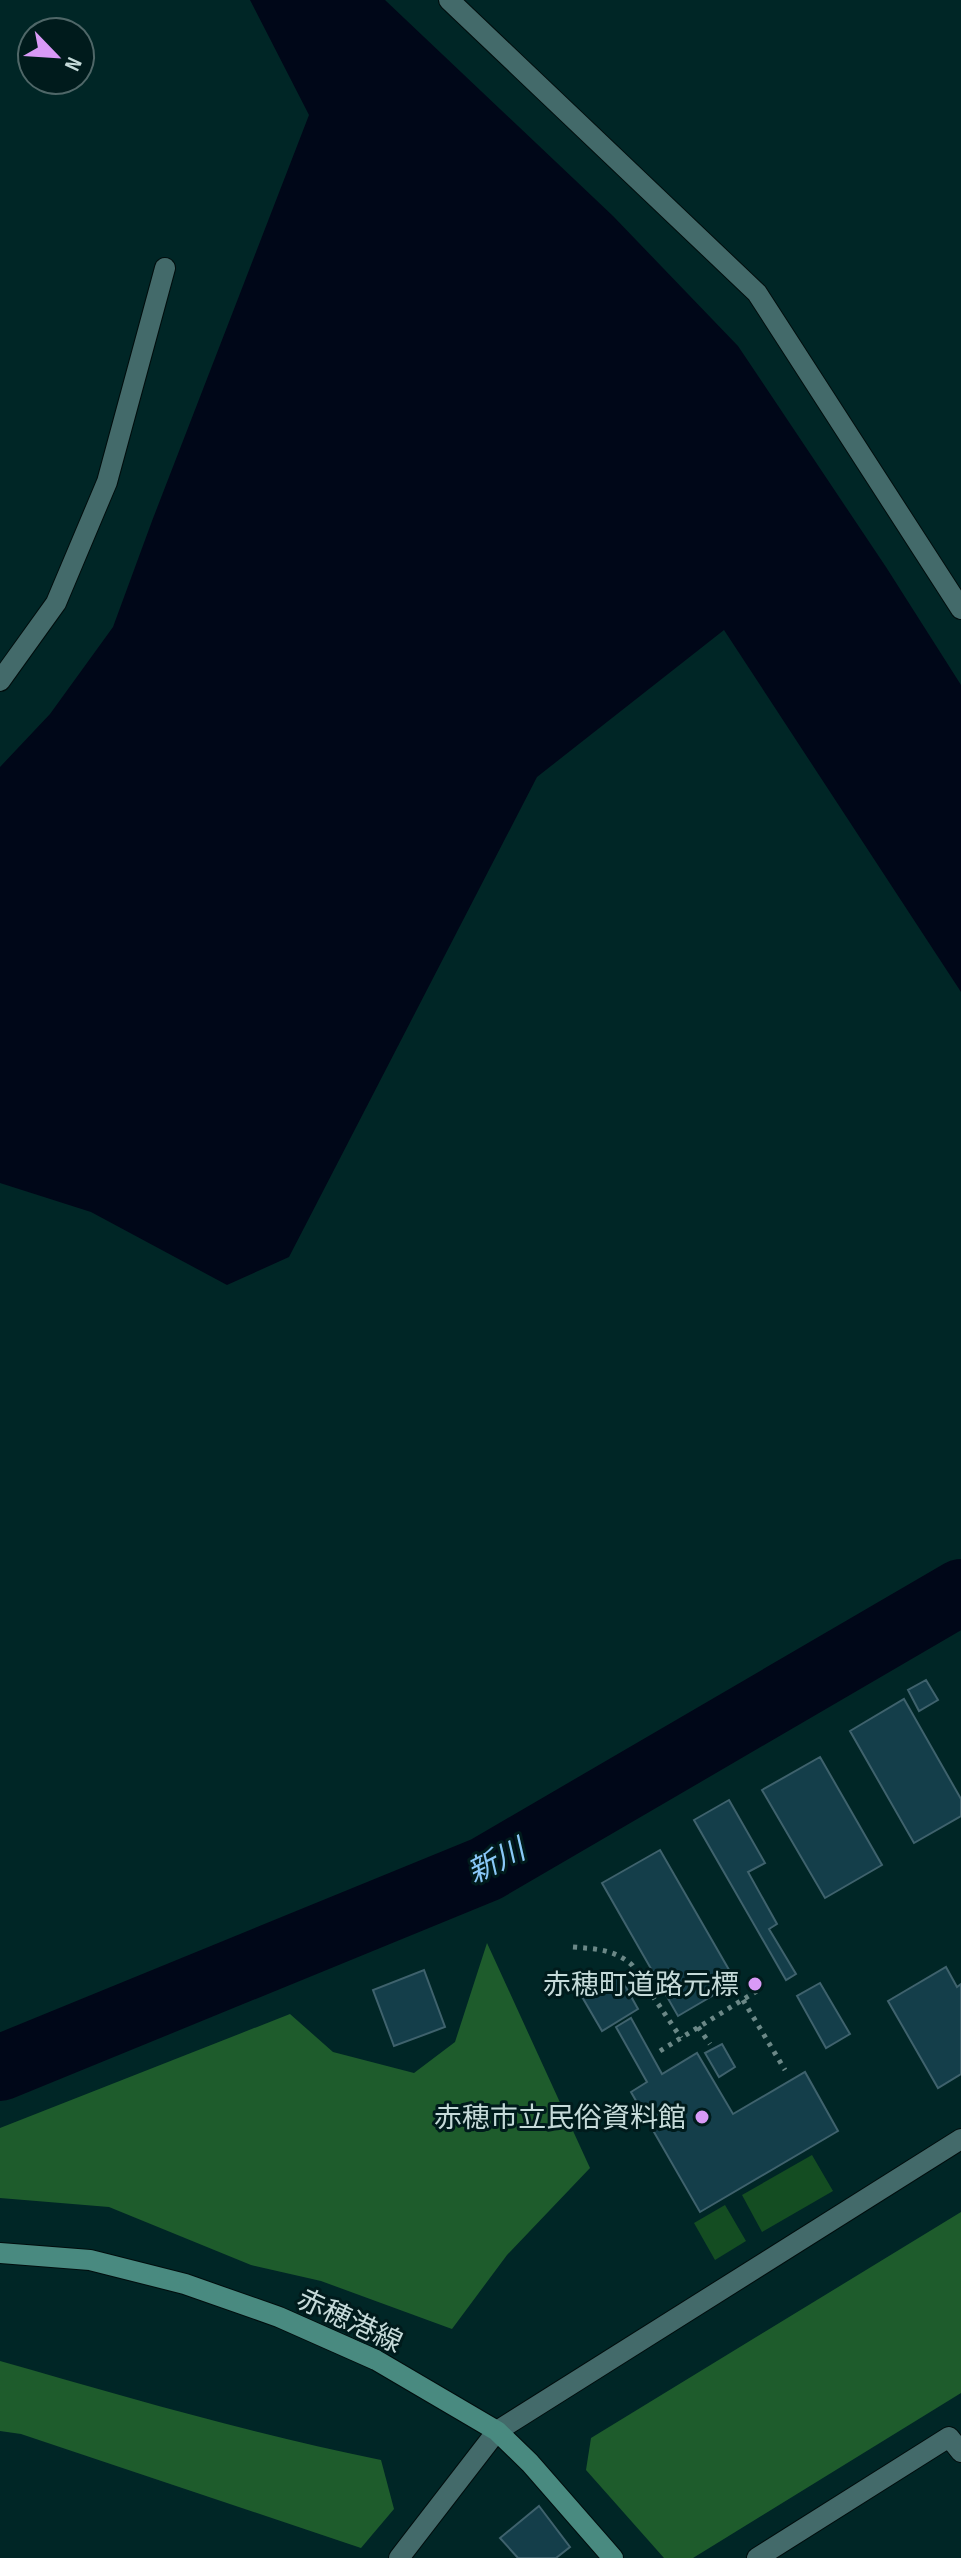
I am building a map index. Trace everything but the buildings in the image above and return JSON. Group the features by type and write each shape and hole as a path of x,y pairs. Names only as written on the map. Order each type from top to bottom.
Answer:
{"main road":[{"name":"赤穂港線","path":"0,2253 90,2260 185,2284 279,2317 376,2360 497,2431 530,2463 613,2558"}],"street":[{"path":"449,0 757,293 961,609"},
{"path":"0,681 56,603 107,482 165,268"},
{"path":"399,2558 497,2431 961,2139"},
{"path":"757,2558 949,2437 961,2452"}],"path":[{"path":"573,1947 605,1950 622,1956 632,1965 681,2038"},
{"path":"660,2051 760,1989"},
{"path":"743,2000 785,2070"},
{"path":"698,2027 710,2044"}],"green space":[{"path":"487,1943 590,2168 507,2255 452,2329 321,2281 251,2265 109,2207 0,2198 0,2128 290,2014 333,2052 414,2073 455,2042"},
{"path":"812,2155 833,2191 762,2232 742,2195"},
{"path":"725,2205 746,2241 715,2260 694,2223"},
{"path":"961,2212 961,2393 693,2558 664,2558 586,2470 591,2438"},
{"path":"0,2361 237,2427 381,2460 394,2509 361,2548 21,2434 0,2431"}],"water":[{"path":"250,0 385,0 613,216 738,346 961,685 961,992 724,630 537,777 289,1257 227,1285 91,1212 0,1183 0,767 50,714 113,627 309,115"}],"waterway":[{"name":"新川","path":"0,2068 486,1869 961,1592"}],"place":[{"name":"赤穂町道路元標","path":"755,1984"},
{"name":"赤穂市立民俗資料館","path":"702,2117"}]}
